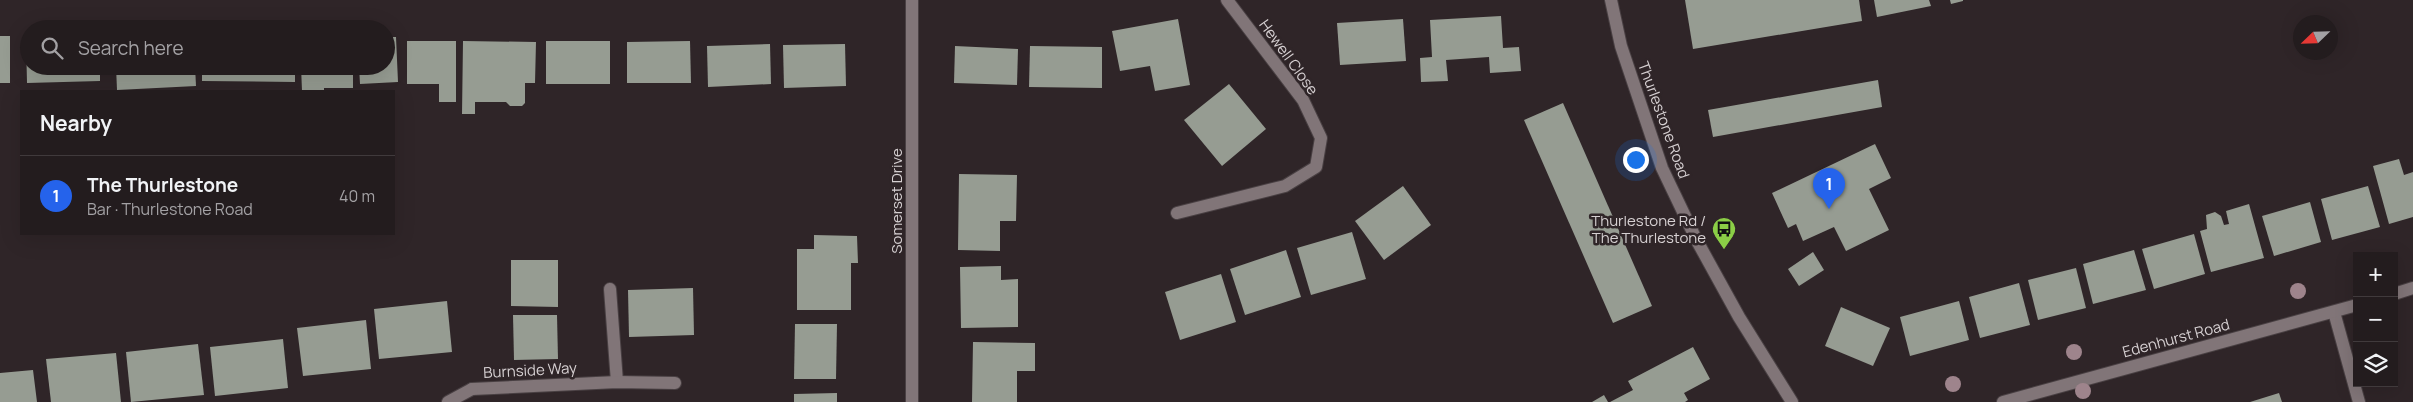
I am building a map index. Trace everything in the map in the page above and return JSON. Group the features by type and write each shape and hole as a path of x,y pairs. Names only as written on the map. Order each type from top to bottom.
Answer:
{"street":[{"name":"Somerset Drive","path":"912,0 912,402"},
{"name":"Hewell Close","path":"1177,213 1286,186 1316,167 1321,138 1302,100 1227,0"},
{"name":"Thurlestone Road","path":"1611,0 1620,46 1662,168 1696,239 1739,317 1792,402"},
{"path":"2398,293 2413,288"},
{"path":"610,289 617,382"},
{"name":"Edenhurst Road","path":"2003,402 2353,307"},
{"path":"2334,312 2358,402"},
{"name":"Burnside Way","path":"448,402 472,389 617,382 675,383"}],"building":[{"path":"1685,0 1859,0 1862,21 1693,49"},
{"path":"1874,0 1929,0 1931,6 1877,17"},
{"path":"1950,0 1963,0 1963,1 1951,4"},
{"path":"1501,16 1503,48 1519,47 1521,71 1490,73 1489,57 1446,60 1448,81 1421,82 1420,58 1432,57 1430,20"},
{"path":"1178,19 1190,85 1155,91 1150,66 1120,71 1112,31"},
{"path":"1403,19 1406,61 1340,65 1337,23"},
{"path":"0,36 10,36 10,83 0,83"},
{"path":"396,37 398,82 360,84 360,75 395,75"},
{"path":"407,41 456,41 456,102 439,102 439,84 407,84"},
{"path":"463,41 536,42 535,83 525,83 525,103 522,106 510,106 506,102 475,102 475,114 462,114"},
{"path":"546,41 610,41 610,84 546,84"},
{"path":"690,41 691,83 627,83 627,42"},
{"path":"770,44 771,84 708,87 707,46"},
{"path":"845,44 846,86 784,88 783,45"},
{"path":"955,46 1018,49 1017,85 954,83"},
{"path":"1030,46 1102,47 1102,88 1029,87"},
{"path":"27,75 100,75 100,81 27,83"},
{"path":"116,75 195,75 196,86 117,90"},
{"path":"202,75 295,75 295,82 202,81"},
{"path":"301,75 353,75 353,88 302,90"},
{"path":"1878,80 1882,107 1713,137 1708,110"},
{"path":"1229,84 1266,129 1222,166 1184,120"},
{"path":"1563,103 1652,306 1613,323 1524,120"},
{"path":"1875,144 1891,178 1869,189 1889,230 1846,251 1834,227 1803,241 1796,224 1788,228 1772,193"},
{"path":"2399,159 2404,175 2413,172 2413,217 2389,224 2373,166"},
{"path":"959,174 1017,175 1016,221 1000,221 1000,251 958,250"},
{"path":"1403,186 1431,225 1384,260 1355,221"},
{"path":"2368,186 2380,227 2332,240 2321,199"},
{"path":"2310,202 2321,242 2274,256 2262,216"},
{"path":"2249,204 2264,258 2211,272 2200,231 2207,229 2206,215 2215,212 2221,216 2224,225 2229,224 2226,211"},
{"path":"1352,232 1366,279 1311,295 1297,248"},
{"path":"2194,234 2205,274 2154,289 2142,249"},
{"path":"814,235 857,236 858,263 851,263 851,310 797,310 797,249 814,249"},
{"path":"1286,250 1301,297 1245,315 1230,269"},
{"path":"2134,250 2146,290 2093,304 2083,264"},
{"path":"1813,252 1824,270 1799,286 1788,269"},
{"path":"511,260 558,260 558,307 511,306"},
{"path":"1001,266 1001,280 1018,279 1018,327 961,328 960,267"},
{"path":"2076,268 2086,308 2038,320 2028,280"},
{"path":"1221,274 1236,322 1180,340 1165,292"},
{"path":"2019,283 2030,325 1980,338 1969,297"},
{"path":"693,288 694,335 629,337 628,290"},
{"path":"447,301 452,352 379,359 374,309"},
{"path":"1959,301 1969,340 1910,356 1900,317"},
{"path":"1841,307 1890,328 1873,366 1825,346"},
{"path":"513,315 557,315 558,359 514,360"},
{"path":"366,320 371,369 303,376 297,328"},
{"path":"795,324 837,324 836,379 794,379"},
{"path":"283,339 288,388 215,396 210,347"},
{"path":"973,342 1035,343 1035,371 1017,371 1017,402 972,402"},
{"path":"198,344 204,395 131,402 126,352"},
{"path":"1693,347 1710,379 1684,393 1688,400 1685,402 1610,402 1633,390 1628,381"},
{"path":"116,353 121,402 51,402 46,359"},
{"path":"33,370 37,402 0,402 0,373"},
{"path":"837,393 837,402 794,402 794,394"},
{"path":"2279,393 2282,402 2250,402"},
{"path":"1604,395 1608,402 1592,402"}],"place":[{"name":"The Thurlestone","path":"1829,209"},
{"name":"Thurlestone Rd / The Thurlestone","path":"1724,250"}]}
